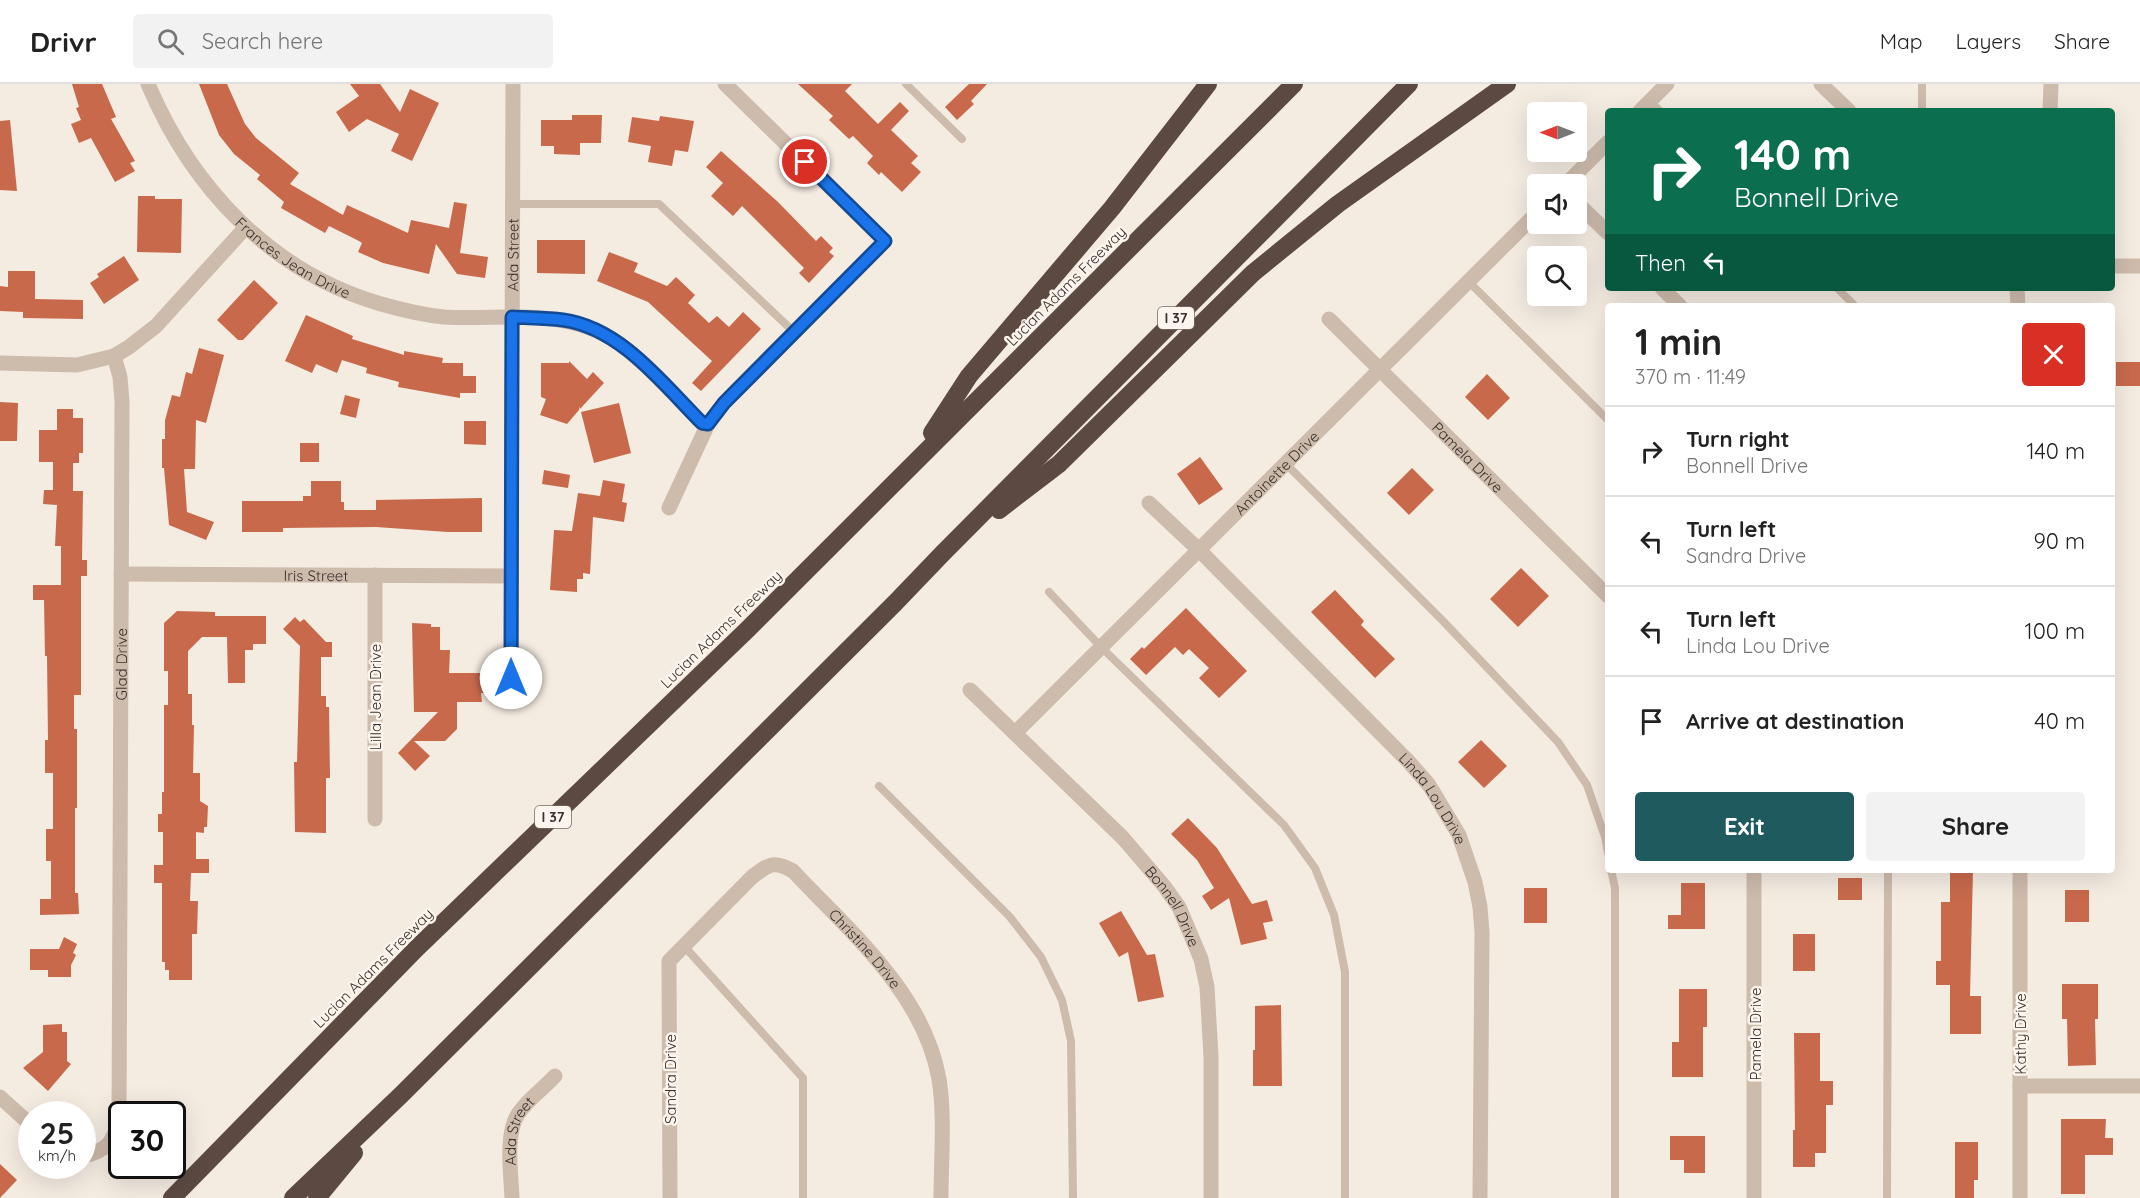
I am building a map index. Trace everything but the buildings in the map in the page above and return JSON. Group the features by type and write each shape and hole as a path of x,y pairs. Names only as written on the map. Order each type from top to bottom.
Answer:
{"highway":[{"path":"913,463 969,376 1112,208 1208,84"},
{"name":"Lucian Adams Freeway","path":"172,1198 467,898 748,629 1294,84"},
{"name":"I 37","path":"293,1198 401,1095 895,603 1409,84"},
{"path":"943,553 1059,464 1253,273 1338,204 1507,84"},
{"path":"317,1198 401,1095"},
{"path":"155,1198 196,1174"}],"street":[{"name":"Frances Jean Drive","path":"148,84 159,111 179,147 228,212 298,267 327,285 402,310 441,317 512,317"},
{"name":"Ada Street","path":"511,678 513,84"},
{"path":"669,508 708,424 724,403 885,241 725,84"},
{"path":"1650,108 1667,84"},
{"path":"1821,84 1846,108"},
{"path":"2050,108 2051,84"},
{"path":"1576,174 1605,145"},
{"path":"1587,213 1605,230"},
{"name":"Antoinette Drive","path":"1015,733 1527,223"},
{"path":"0,363 77,364 114,356 156,326 246,227"},
{"path":"2115,266 2140,266"},
{"path":"1665,291 1677,303"},
{"path":"512,317 564,320 604,334 628,350 702,423 708,424"},
{"name":"Pamela Drive","path":"1329,319 1605,593"},
{"name":"Glad Drive","path":"96,1154 108,1146 114,1137 119,1119 122,400 120,377 114,356"},
{"name":"Linda Lou Drive","path":"1149,503 1409,762 1429,785 1459,835 1476,882 1482,932 1480,1198"},
{"name":"Iris Street","path":"121,574 511,576"},
{"name":"Lilla Jean Drive","path":"375,575 375,819"},
{"name":"Bonnell Drive","path":"970,690 1123,838 1179,907 1191,933 1203,969 1210,1013 1211,1198"},
{"name":"Christine Drive","path":"669,961 765,867 775,864 794,871 892,977 911,1006 931,1049 941,1097 941,1198"},
{"name":"Pamela Drive","path":"1754,873 1754,1198"},
{"name":"Kathy Drive","path":"2020,873 2020,1198"},
{"name":"Sandra Drive","path":"669,961 670,1198"},
{"name":"Ada Street","path":"512,1198 511,1137 514,1124 519,1113 555,1076"},
{"path":"2020,1086 2140,1086"},
{"path":"0,1097 18,1113"}],"lane":[{"path":"906,84 962,139"},
{"path":"1922,84 1922,108"},
{"path":"512,204 659,204 795,333"},
{"path":"1468,281 1605,417"},
{"path":"1841,291 1853,303"},
{"path":"1286,464 1443,621 1558,742 1587,785 1605,837"},
{"path":"1049,592 1101,647 1284,825 1315,868 1334,915 1345,972 1345,1198"},
{"path":"879,786 1010,917 1041,957 1062,1000 1071,1041 1073,1198"},
{"path":"1612,873 1615,888 1616,1198"},
{"path":"1887,1198 1888,873"},
{"path":"684,946 803,1078 803,1198"}],"route":[{"path":"511,678 512,317 564,320 604,334 628,350 702,423 708,424 724,403 885,241 805,162"}]}
